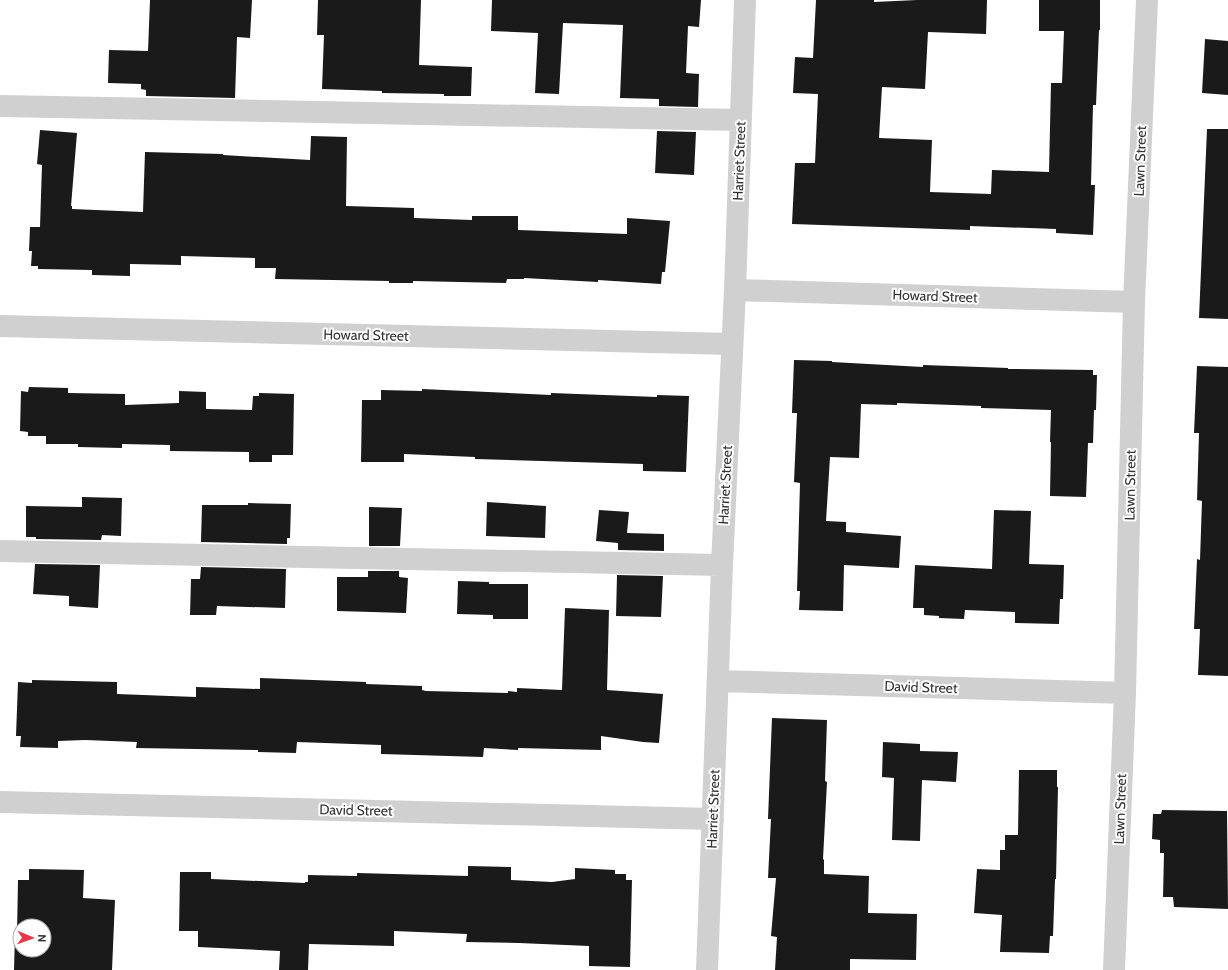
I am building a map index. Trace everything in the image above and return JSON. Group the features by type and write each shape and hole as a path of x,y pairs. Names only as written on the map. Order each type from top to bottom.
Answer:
{"street":[{"name":"Harriet Street","path":"708,970 722,566 735,290 745,0"},
{"name":"Lawn Street","path":"1114,970 1125,693 1134,302 1147,0"},
{"path":"0,106 740,120"},
{"name":"Howard Street","path":"735,290 1134,302"},
{"name":"Howard Street","path":"0,326 732,344"},
{"path":"0,551 722,566"},
{"name":"David Street","path":"718,681 1125,693"},
{"name":"David Street","path":"0,802 713,819"}],"building":[{"path":"150,0 252,0 250,38 237,37 235,98 146,96 146,90 141,89 141,84 108,83 109,50 148,51"},
{"path":"318,0 421,0 419,65 472,67 471,96 444,96 444,94 382,93 382,91 322,89 324,35 317,35"},
{"path":"492,0 701,0 699,27 688,26 686,73 699,74 698,107 659,106 659,99 620,98 623,25 563,23 559,94 535,93 538,33 491,31"},
{"path":"816,0 874,0 874,2 917,0 987,0 986,34 928,32 925,89 882,87 879,138 932,140 930,192 991,194 992,170 1049,172 1051,83 1062,83 1064,31 1039,31 1039,0 1100,0 1096,105 1093,105 1091,185 1095,185 1093,235 1056,233 1056,229 970,226 970,230 792,224 795,163 815,163 818,94 793,93 795,57 813,58"},
{"path":"1205,39 1228,41 1228,95 1202,93"},
{"path":"1207,129 1228,129 1228,319 1199,318"},
{"path":"40,130 77,133 72,209 143,212 145,152 223,154 310,160 311,136 347,137 346,206 414,208 414,218 472,220 472,216 518,216 518,230 627,234 627,218 670,221 665,272 662,272 661,284 598,280 598,282 524,278 507,279 506,283 413,281 413,283 389,283 389,281 275,279 276,268 255,268 255,258 181,256 181,265 130,264 130,276 92,275 92,270 38,269 38,266 31,266 32,251 29,251 30,227 40,227 42,165 37,164"},
{"path":"657,131 696,132 694,175 655,173"},
{"path":"794,360 923,367 923,365 1008,369 1093,370 1093,375 1097,375 1096,410 1094,410 1093,443 1088,443 1086,497 1050,496 1051,410 897,403 897,405 861,404 859,458 830,457 826,521 846,522 846,532 901,536 899,568 844,565 843,611 799,610 800,591 797,591 800,483 794,482 797,413 792,413"},
{"path":"1197,366 1228,367 1228,676 1198,675 1200,629 1194,629 1197,559 1200,560 1202,501 1197,500 1199,433 1194,433"},
{"path":"29,387 68,388 68,393 125,394 125,405 179,403 179,391 206,392 206,409 252,410 253,396 259,396 259,393 294,394 293,455 272,455 272,462 249,462 249,452 170,451 170,445 122,444 122,448 78,447 78,444 46,444 46,436 28,436 28,432 20,431 21,391 28,392"},
{"path":"422,389 551,395 551,393 657,397 657,395 689,396 686,472 643,471 643,464 475,459 475,457 404,454 404,462 361,462 362,400 381,400 381,390 422,391"},
{"path":"82,497 122,498 121,536 102,535 101,540 36,539 36,537 26,537 26,506 82,507"},
{"path":"487,502 546,506 545,538 486,536"},
{"path":"248,503 291,504 290,538 287,538 287,544 201,542 202,505 248,505"},
{"path":"369,507 402,508 400,546 369,546"},
{"path":"599,510 629,512 627,533 664,534 664,551 618,550 618,543 596,541"},
{"path":"994,510 1031,511 1029,564 1064,565 1063,599 1060,599 1059,624 1015,623 1015,612 965,610 964,619 939,618 939,616 924,615 924,608 913,608 915,565 992,569"},
{"path":"35,564 100,565 98,608 69,606 69,596 33,594"},
{"path":"201,567 286,569 285,608 217,606 216,615 190,615 191,579 200,579"},
{"path":"368,571 399,571 399,577 408,578 406,613 337,611 337,577 368,577"},
{"path":"617,575 663,576 661,617 616,616"},
{"path":"458,581 489,582 489,584 528,584 528,619 493,619 493,615 457,614"},
{"path":"565,608 609,610 607,690 663,694 659,743 601,736 601,750 518,748 518,750 484,748 483,757 381,754 381,745 297,742 296,753 258,752 258,750 136,748 137,742 85,740 58,741 58,748 20,747 21,736 16,736 18,682 32,683 32,680 117,682 117,694 196,697 196,687 260,689 260,678 366,682 366,684 422,686 422,690 426,691 508,693 508,691 517,692 517,688 562,690"},
{"path":"772,718 827,720 825,781 827,782 823,859 824,874 869,876 868,913 917,914 916,960 850,959 850,970 775,970 777,937 771,936 776,878 768,878 771,819 768,819"},
{"path":"883,742 920,744 920,751 958,752 956,782 922,780 920,841 892,840 894,778 882,777"},
{"path":"1019,770 1057,770 1056,879 1053,936 1050,936 1049,953 1000,952 1002,915 974,913 977,869 1000,870 1000,850 1005,850 1005,835 1018,835"},
{"path":"1162,810 1227,811 1228,909 1174,907 1173,897 1163,897 1164,853 1160,853 1160,840 1152,839 1153,814 1161,814"},
{"path":"468,866 511,867 511,880 552,882 575,879 575,868 615,870 615,874 626,874 626,880 632,880 630,967 589,966 589,946 466,942 467,934 394,931 394,946 309,944 308,970 279,970 280,951 198,947 198,931 179,931 180,872 211,872 211,879 305,883 308,882 308,875 357,876 357,873 468,876"},
{"path":"29,869 84,870 83,898 115,900 112,970 14,970 14,958 52,958 52,918 17,918 18,880 29,880"}]}
